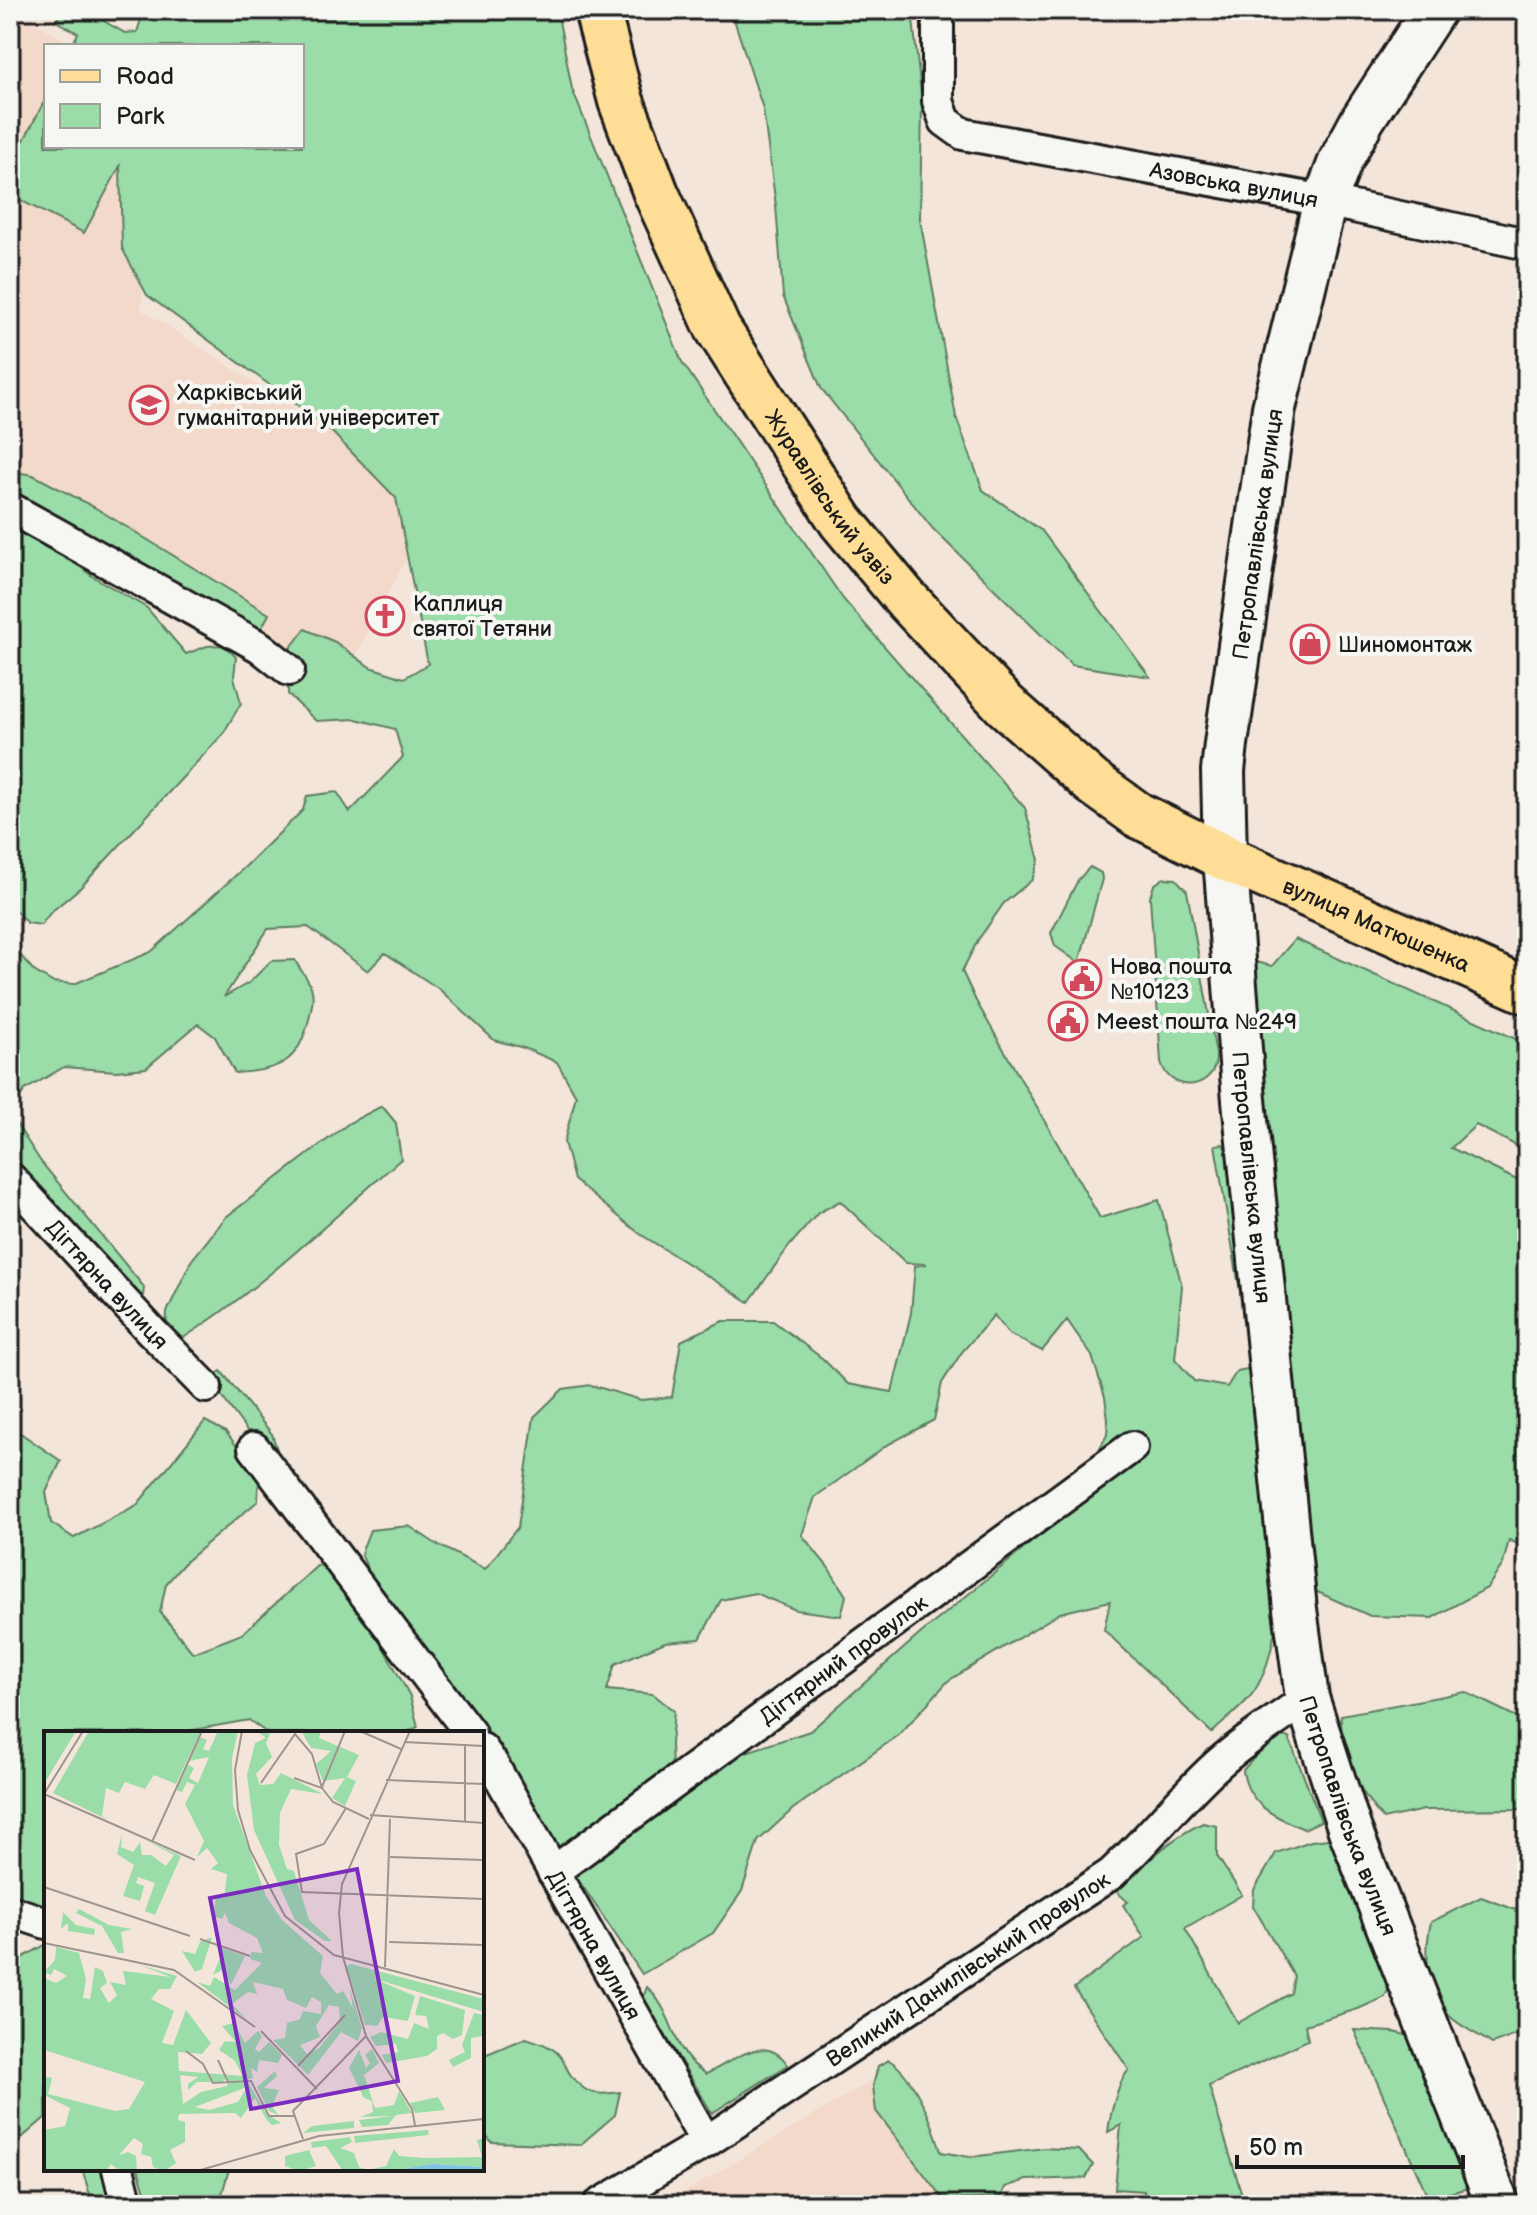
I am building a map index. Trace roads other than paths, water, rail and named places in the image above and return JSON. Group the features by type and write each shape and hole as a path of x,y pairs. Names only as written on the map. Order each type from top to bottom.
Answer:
{"main road":[{"name":"Журавлівський узвіз","path":"597,10 621,101 651,180 718,329 841,521 904,597 1005,705 1079,771 1138,815 1225,858"},
{"name":"вулиця Матюшенка","path":"1225,858 1527,991"}],"street":[{"name":"Азовська вулиця","path":"938,10 938,101 945,121 963,134 1325,201 1527,244"},
{"name":"Петропавлівська вулиця","path":"1434,10 1363,119 1340,162 1325,201 1274,408 1223,771 1225,858 1244,1100 1295,1609 1307,1698 1350,1830 1498,2205"},
{"path":"10,508 260,647 289,670"},
{"name":"Дігтярна вулиця","path":"10,1178 206,1387"},
{"name":"Дігтярний провулок","path":"553,1872 1132,1447"},
{"path":"254,1448 468,1731"},
{"name":"Великий Данилівський провулок","path":"599,2205 706,2142 1111,1874 1143,1845 1178,1802 1220,1762 1307,1698"},
{"name":"Дігтярна вулиця","path":"484,1752 706,2142"},
{"path":"10,1911 44,1922"},
{"path":"118,2171 127,2205"}],"place":[{"name":"Харківський гуманітарний університет","path":"149,405"},
{"name":"Каплиця святої Тетяни","path":"385,616"},
{"name":"Шиномонтаж","path":"1310,644"},
{"name":"Нова пошта №10123","path":"1082,979"},
{"name":"Meest пошта №249","path":"1068,1021"}]}
